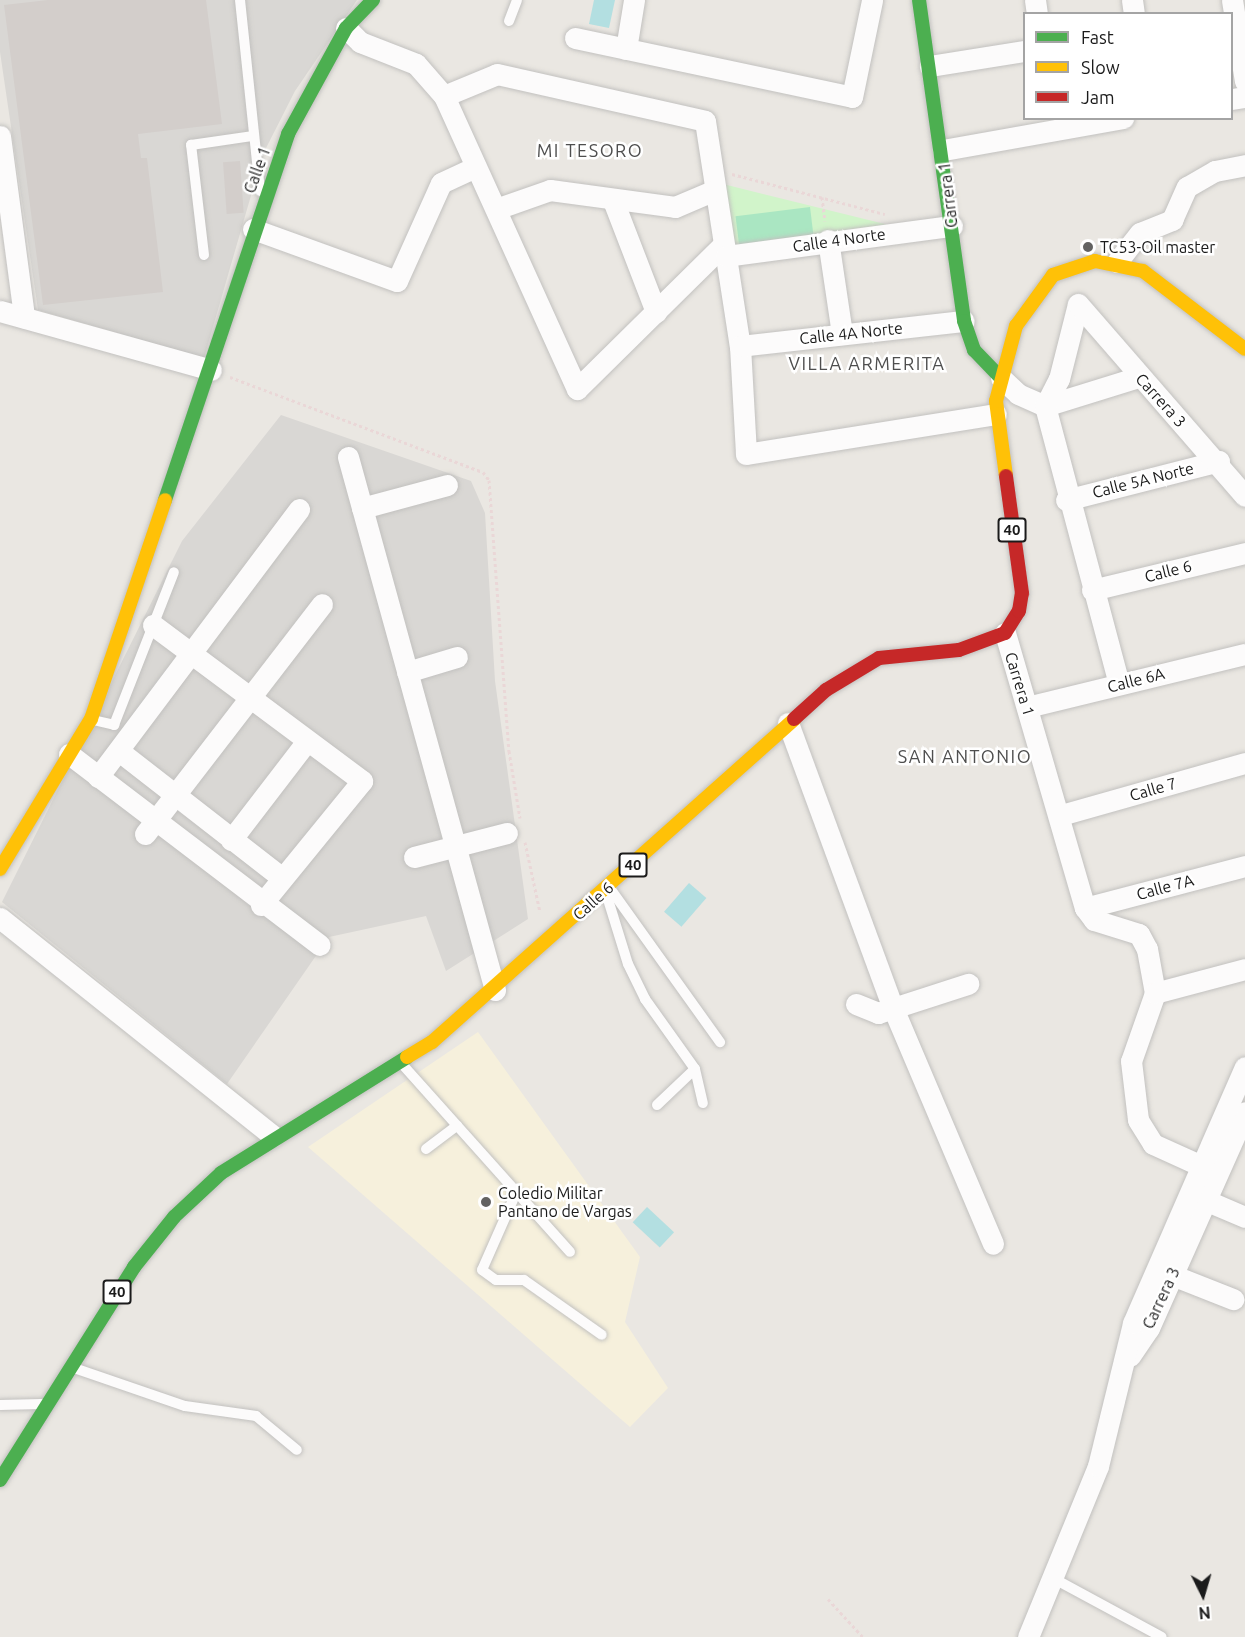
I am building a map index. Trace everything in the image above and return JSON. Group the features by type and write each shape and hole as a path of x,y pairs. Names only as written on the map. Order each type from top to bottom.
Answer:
{"main road":[{"name":"Calle 1","path":"0,868 91,719 211,370 253,229 288,134 345,28 373,0"},
{"name":"Carrera 1","path":"918,0 943,150 964,321 974,350 1001,378"},
{"name":"Carrera 1","path":"1005,633 1020,611 1022,593 995,418 1001,378 1016,326 1053,275 1073,265 1117,262"},
{"path":"1117,262 1164,283 1245,349"},
{"name":"Calle 6","path":"273,1136 402,1064 495,990 826,690 879,658 959,650 1005,633"},
{"name":"40","path":"0,1480 71,1366 167,1225 221,1173 273,1136"}],"street":[{"path":"626,49 634,0"},
{"path":"575,38 852,97 872,0"},
{"path":"1232,0 1245,81"},
{"path":"345,28 360,42 416,64 444,96 578,388 656,312 724,251"},
{"path":"930,66 1023,51"},
{"path":"444,96 497,74 705,121 740,346 746,454 995,418"},
{"path":"943,150 1057,124 1102,120"},
{"path":"0,136 24,317"},
{"path":"1117,262 1140,233 1172,220 1187,187 1215,171 1245,165"},
{"path":"253,229 397,281 441,183 475,167"},
{"path":"496,209 550,190 614,203 675,207 714,180"},
{"path":"614,203 656,312"},
{"name":"Calle 4 Norte","path":"724,251 952,226"},
{"path":"828,240 842,334"},
{"name":"Carrera 3","path":"1045,406 1059,379 1078,304 1138,377 1219,461 1245,496"},
{"path":"0,311 211,370"},
{"name":"Calle 4A Norte","path":"740,346 964,321"},
{"path":"1001,378 1017,394 1045,406 1138,377"},
{"path":"1045,406 1066,500 1119,684"},
{"path":"348,457 495,990"},
{"name":"Calle 5A Norte","path":"1066,500 1219,461"},
{"path":"362,508 447,484"},
{"path":"98,777 193,654 299,509"},
{"name":"Calle 6","path":"1092,590 1245,553"},
{"path":"150,828 322,604"},
{"path":"153,625 362,781 261,905"},
{"name":"Carrera 1","path":"1005,633 1061,815 1085,908"},
{"name":"Calle 6A","path":"1027,707 1245,654"},
{"path":"407,672 457,657"},
{"path":"788,723 893,1008 993,1244"},
{"path":"206,861 229,838 307,741"},
{"path":"119,751 282,878"},
{"path":"69,754 98,777 150,828 206,861 261,905 320,945"},
{"name":"Calle 7","path":"1061,815 1245,763"},
{"path":"414,857 518,833"},
{"name":"Calle 7A","path":"1085,908 1245,866"},
{"path":"1085,908 1100,922 1140,934 1155,993 1131,1061 1138,1120 1153,1144 1208,1170"},
{"path":"0,918 273,1136"},
{"path":"1155,993 1245,969"},
{"path":"856,1004 867,1013 893,1008 968,984"},
{"name":"Carrera 3","path":"1126,1361 1133,1323 1208,1170 1245,1067"},
{"name":"Carrera 3","path":"1126,1361 1149,1328 1205,1200 1208,1170 1243,1124"},
{"path":"1205,1200 1245,1217"},
{"path":"1172,1275 1233,1299"},
{"path":"1028,1637 1049,1576 1098,1466 1126,1361"}],"lane":[{"path":"240,0 262,203"},
{"path":"509,21 517,0"},
{"path":"204,255 191,145 254,136"},
{"path":"91,719 114,725 174,572"},
{"path":"607,889 720,1042"},
{"path":"607,889 645,999 695,1069 703,1103"},
{"path":"402,1064 570,1252"},
{"path":"657,1106 695,1069"},
{"path":"426,1149 457,1126"},
{"path":"516,1193 482,1270 496,1280 524,1280 602,1335"},
{"path":"71,1366 185,1406 256,1416 297,1450"},
{"path":"0,1406 47,1404"},
{"path":"1049,1576 1162,1637"}],"path":[{"path":"714,180 822,197 896,217"},
{"path":"822,197 828,240"},
{"path":"211,370 483,472 489,480 509,751 518,833 546,943"},
{"path":"828,1599 863,1637"}],"shaded area":[{"path":"0,0 357,0 295,91 263,154 204,358 38,310 0,52"},
{"path":"281,415 471,481 485,513 495,681 528,919 446,971 426,916 329,937 227,1084 2,902 182,541"},
{"name":"Coledio Militar Pantano de Vargas","path":"478,1032 640,1257 625,1322 668,1388 630,1427 308,1147"}],"green space":[{"path":"723,184 901,228 734,254"},
{"path":"810,207 814,238 739,247 736,216"}],"water":[{"path":"594,0 615,0 609,28 589,24"},
{"path":"689,883 706,898 681,927 664,912"},
{"path":"647,1207 674,1232 660,1248 633,1222"}],"building":[{"path":"48,0 206,0 222,124 138,134 141,158 147,158 163,292 43,305 4,5"},
{"path":"240,161 244,213 227,214 223,162"}],"traffic: fast":[{"path":"165,500 288,134 346,28 373,0"},
{"path":"919,0 964,321 974,350 1001,378"},
{"path":"0,1480 134,1267 174,1217 221,1173 407,1057"}],"traffic: slow":[{"path":"1006,476 996,401 1016,326 1053,275 1095,261 1143,271 1245,349"},
{"path":"0,869 91,719 165,500"},
{"path":"407,1057 432,1042 794,719"}],"traffic: jam":[{"path":"794,719 826,690 879,658 959,650 1005,633 1019,611 1022,593 1006,476"}],"place":[{"name":"TC53-Oil master","path":"1088,247"},
{"name":"Coledio Militar Pantano de Vargas","path":"486,1202"}],"district":[{"name":"MI TESORO","path":"590,150"},
{"name":"VILLA ARMERITA","path":"867,363"},
{"name":"SAN ANTONIO","path":"965,756"}]}
